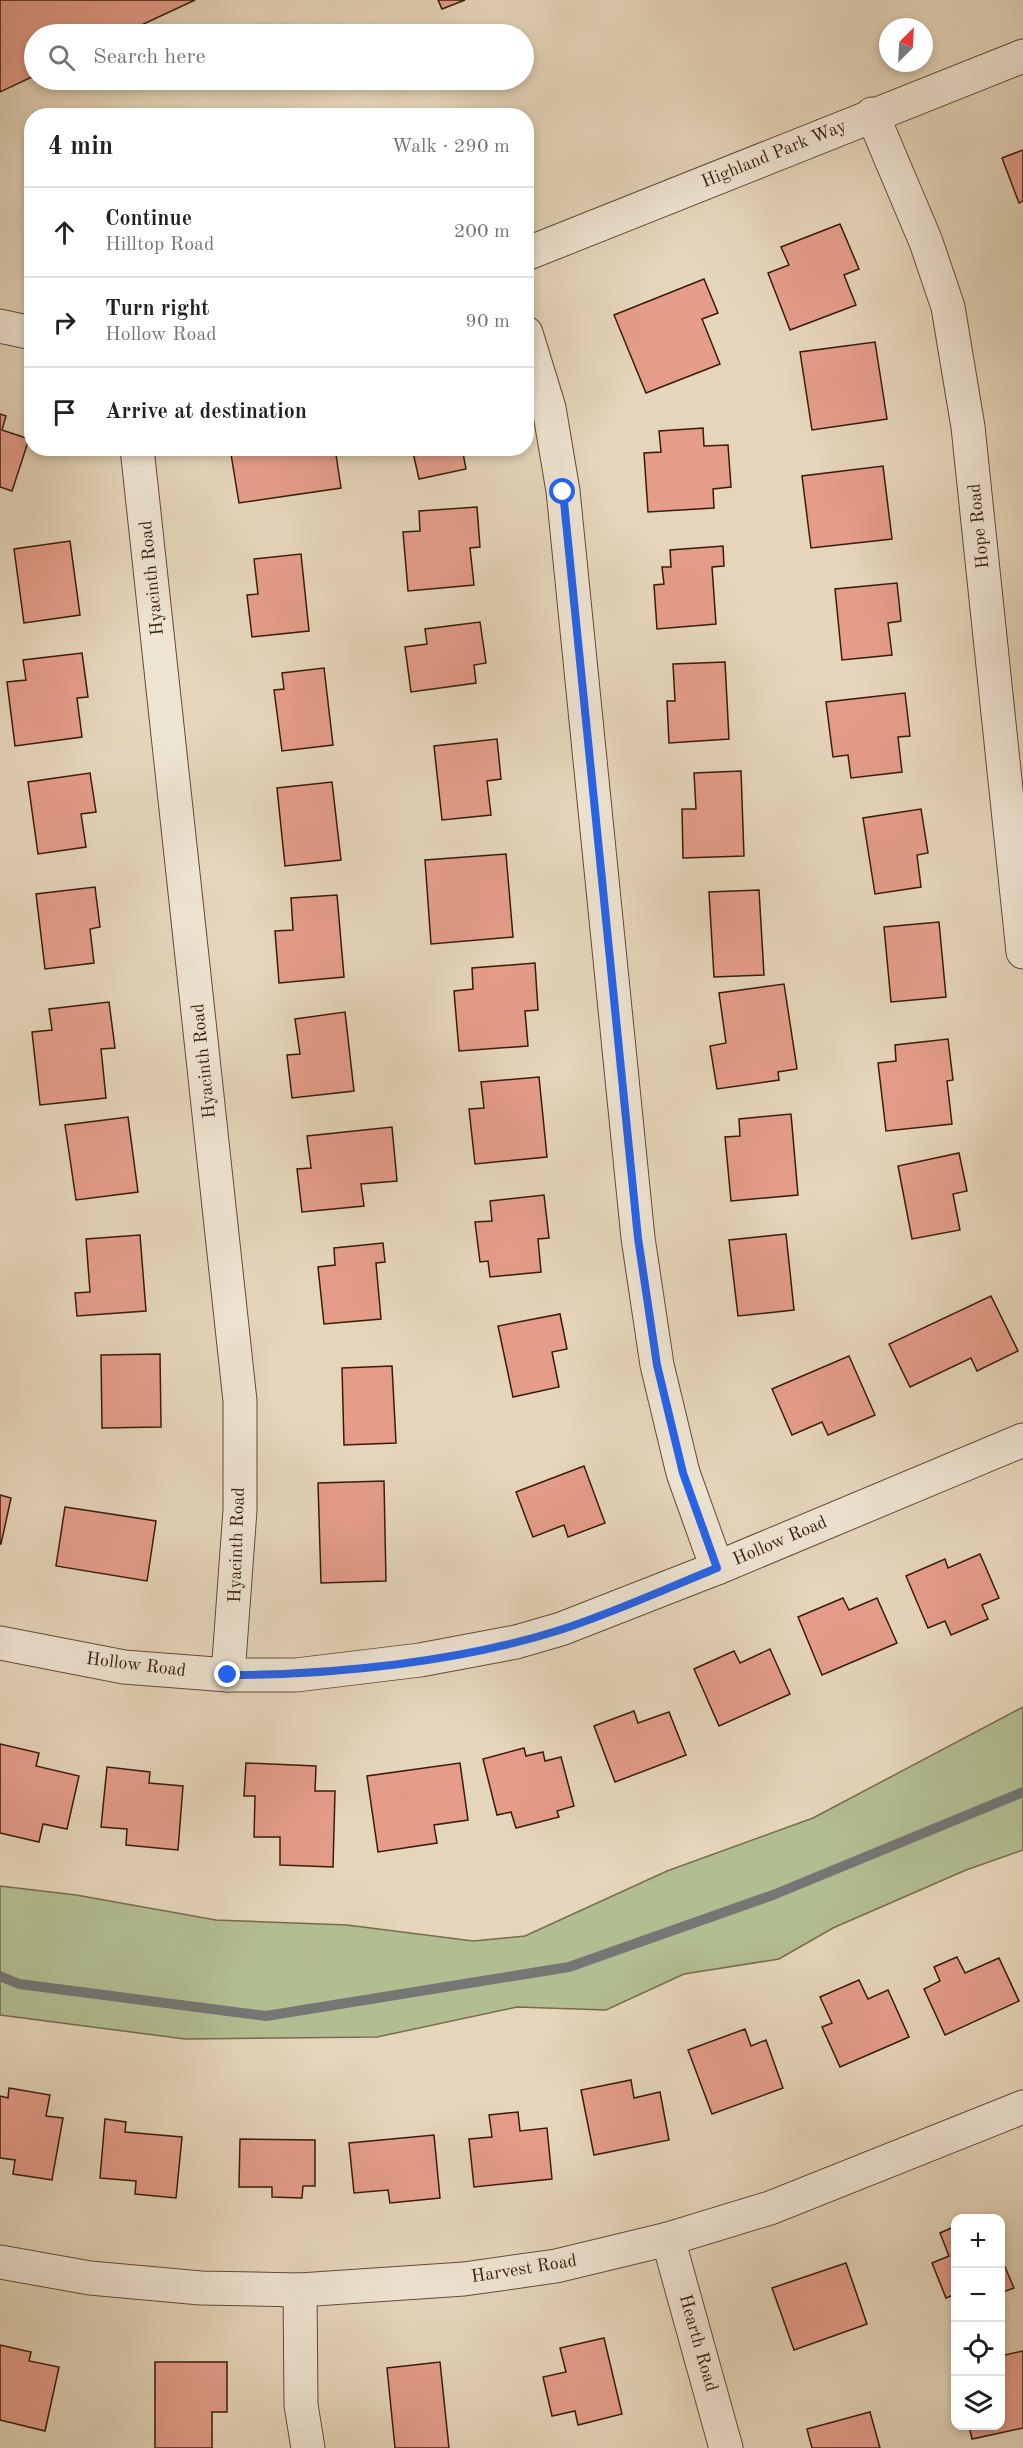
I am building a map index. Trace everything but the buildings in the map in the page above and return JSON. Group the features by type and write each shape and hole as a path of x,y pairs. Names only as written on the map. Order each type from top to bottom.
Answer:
{"street":[{"name":"Highland Park Way","path":"534,251 1023,56"},
{"name":"Hope Road","path":"873,114 926,242 948,307 968,427 1023,952"},
{"path":"0,326 24,331"},
{"path":"534,359 549,408 563,492 638,1238 657,1365 683,1473 717,1568"},
{"name":"Hyacinth Road","path":"138,456 240,1401 240,1509 228,1675"},
{"name":"Hollow Road","path":"0,1643 124,1666 228,1675 296,1675 420,1660 516,1642 561,1629 717,1568 1023,1440"},
{"name":"Harvest Road","path":"0,2262 112,2280 201,2288 300,2290 464,2279 556,2266 668,2238 770,2208 1023,2107"},
{"name":"Hearth Road","path":"668,2238 726,2448"},
{"path":"300,2290 301,2405 308,2448"}],"green space":[{"path":"1023,1707 1023,1850 966,1870 833,1928 779,1959 684,1974 606,2010 517,2007 377,2037 185,2039 0,2015 0,1886 76,1895 216,1920 347,1925 473,1941 525,1936 667,1871 813,1818"}],"waterway":[{"path":"0,1976 19,1984 266,2016 569,1967 773,1895 1023,1792"}],"route":[{"path":"228,1675 296,1675 420,1660 516,1642 561,1629 717,1568 683,1473 657,1365 638,1238 563,492"}]}
